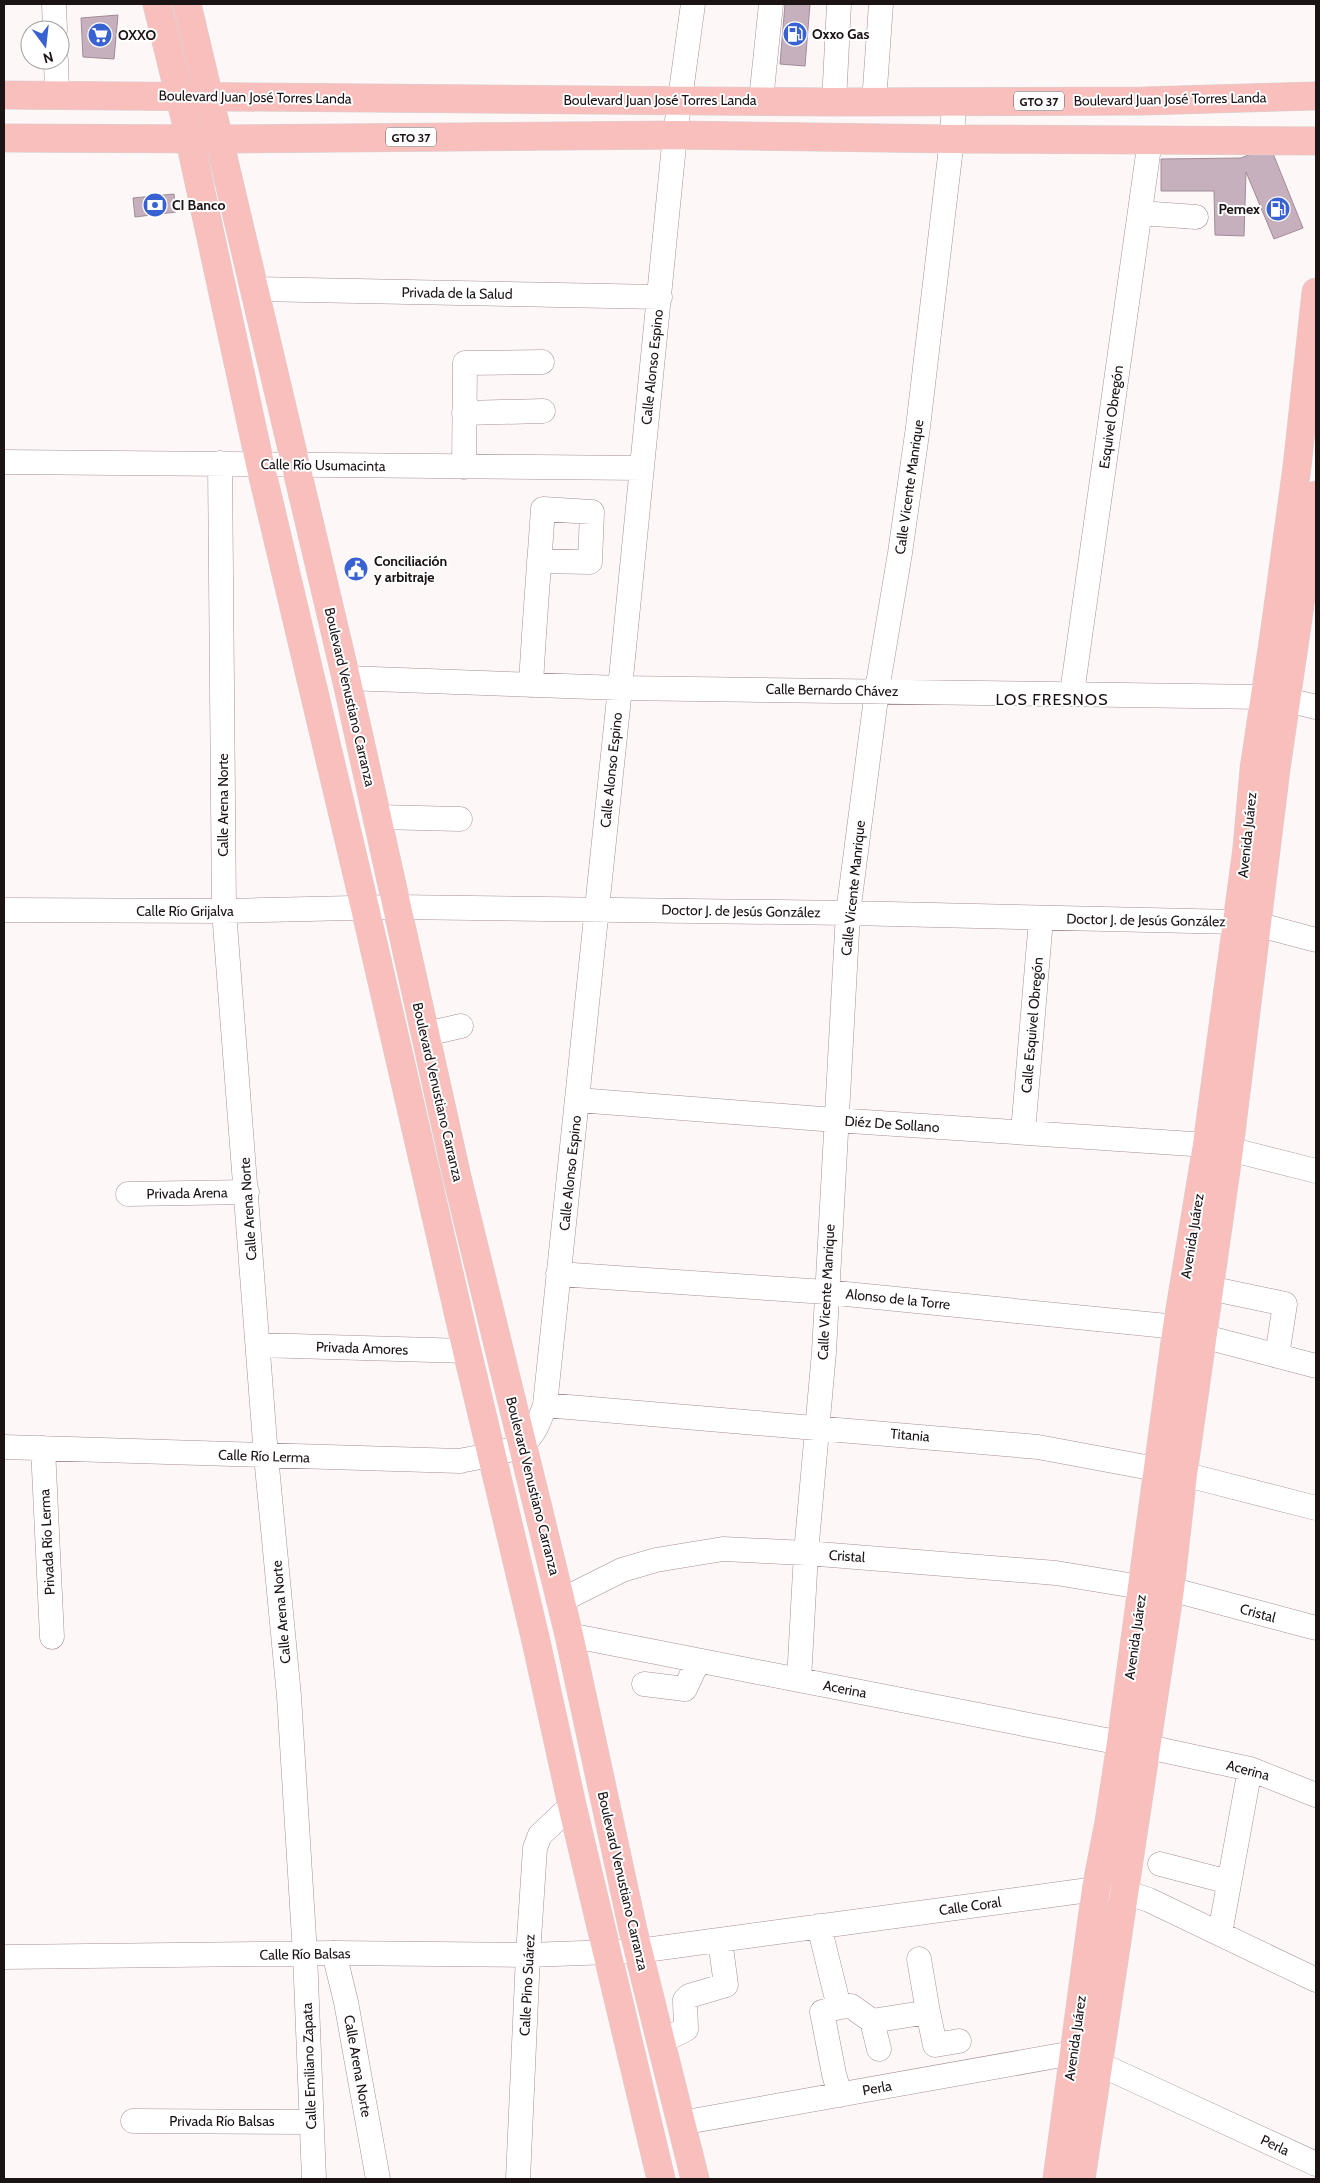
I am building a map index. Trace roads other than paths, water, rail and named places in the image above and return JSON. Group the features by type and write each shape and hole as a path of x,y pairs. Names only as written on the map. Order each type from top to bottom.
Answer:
{"main road":[{"path":"157,4 189,138 260,464 366,908 466,1351 492,1454 572,1805 661,2179"},
{"name":"Boulevard Venustiano Carranza","path":"187,4 255,289 294,466 346,678 457,1177 569,1635 638,1951 694,2179"},
{"name":"Boulevard Juan José Torres Landa","path":"4,95 834,102 1144,101 1316,96"},
{"name":"GTO 37","path":"4,138 218,139 675,135 952,140 1316,141"},
{"name":"Avenida Juárez","path":"1056,2179 1125,1892 1170,1589 1183,1474 1209,1288 1218,1147 1246,923 1276,769 1274,636 1297,467 1316,292"},
{"name":"Avenida Juárez","path":"1275,698 1316,495"},
{"name":"Avenida Juárez","path":"1081,2179 1085,2058 1096,1889 1121,1743 1156,1469 1177,1327 1218,1147"}],"street":[{"path":"54,4 55,20"},
{"name":"Calle Alonso Espino","path":"545,1405 578,1100 675,135 693,4"},
{"path":"761,100 771,4"},
{"path":"834,102 839,4"},
{"path":"874,102 881,4"},
{"path":"57,70 58,96"},
{"name":"Calle Vicente Manrique","path":"799,1680 806,1553 824,1352 835,1120 848,913 878,690 918,427 952,140 954,101"},
{"name":"Esquivel Obregón","path":"1072,693 1150,140"},
{"path":"1140,213 1196,217"},
{"name":"Privada de la Salud","path":"255,289 660,297"},
{"path":"464,467 465,363 542,362"},
{"path":"464,413 543,411"},
{"name":"Calle Río Usumacinta","path":"4,462 642,468"},
{"name":"Calle Arena Norte","path":"220,463 224,911 266,1456 289,1696 305,1954"},
{"path":"531,685 539,561"},
{"name":"Calle Bernardo Chávez","path":"346,678 620,688 878,690 1275,698 1316,708"},
{"path":"377,817 460,819"},
{"name":"Calle Río Grijalva","path":"4,910 224,911 396,907"},
{"name":"Doctor J. de Jesús González","path":"396,907 848,913 1246,923 1316,940"},
{"name":"Calle Esquivel Obregón","path":"1022,1132 1041,918"},
{"path":"426,1034 461,1026"},
{"name":"Diéz De Sollano","path":"578,1100 1218,1147 1316,1171"},
{"name":"Privada Arena","path":"128,1194 247,1192"},
{"name":"Alonso de la Torre","path":"558,1274 826,1292 1177,1327"},
{"path":"1209,1288 1285,1304 1277,1356"},
{"path":"1202,1336 1316,1366"},
{"name":"Privada Amores","path":"258,1345 466,1351"},
{"path":"523,1444 534,1432 545,1405"},
{"name":"Titania","path":"545,1405 1038,1447 1183,1474 1316,1508"},
{"name":"Calle Río Lerma","path":"4,1447 460,1461 492,1454 523,1444"},
{"name":"Privada Río Lerma","path":"43,1448 52,1637"},
{"name":"Cristal","path":"560,1601 622,1570 689,1553 723,1549 806,1553 1056,1572 1141,1587"},
{"name":"Cristal","path":"1170,1589 1316,1628"},
{"name":"Acerina","path":"569,1635 1121,1743"},
{"path":"644,1684 685,1689 698,1661"},
{"name":"Acerina","path":"1148,1747 1250,1769 1316,1794"},
{"path":"1220,1933 1250,1769"},
{"name":"Calle Pino Suárez","path":"518,2179 528,1955 535,1848 540,1835 572,1805"},
{"path":"1160,1864 1229,1882"},
{"name":"Calle Coral","path":"607,1952 638,1951 1096,1889 1125,1892 1220,1933 1316,1980"},
{"path":"819,1926 839,2008"},
{"path":"661,2042 686,2029 685,2000 689,1996 726,1986 720,1940"},
{"name":"Calle Río Balsas","path":"4,1957 334,1953 528,1955 607,1952"},
{"name":"Calle Arena Norte","path":"334,1953 346,2002 378,2179"},
{"name":"Calle Emiliano Zapata","path":"305,1954 314,2179"},
{"path":"919,1959 935,2045 959,2041"},
{"path":"840,2094 834,2074 822,2012 851,2006 872,2022 879,2049"},
{"path":"872,2022 928,2012"},
{"name":"Perla","path":"681,2123 840,2094 1085,2058 1316,2164"},
{"name":"Privada Río Balsas","path":"133,2121 311,2122"}],"place":[{"name":"Oxxo Gas","path":"795,34"},
{"name":"OXXO","path":"100,35"},
{"name":"CI Banco","path":"155,205"},
{"name":"Pemex","path":"1278,209"},
{"name":"Conciliación y arbitraje","path":"356,569"}],"district":[{"name":"LOS FRESNOS","path":"1052,699"}]}
